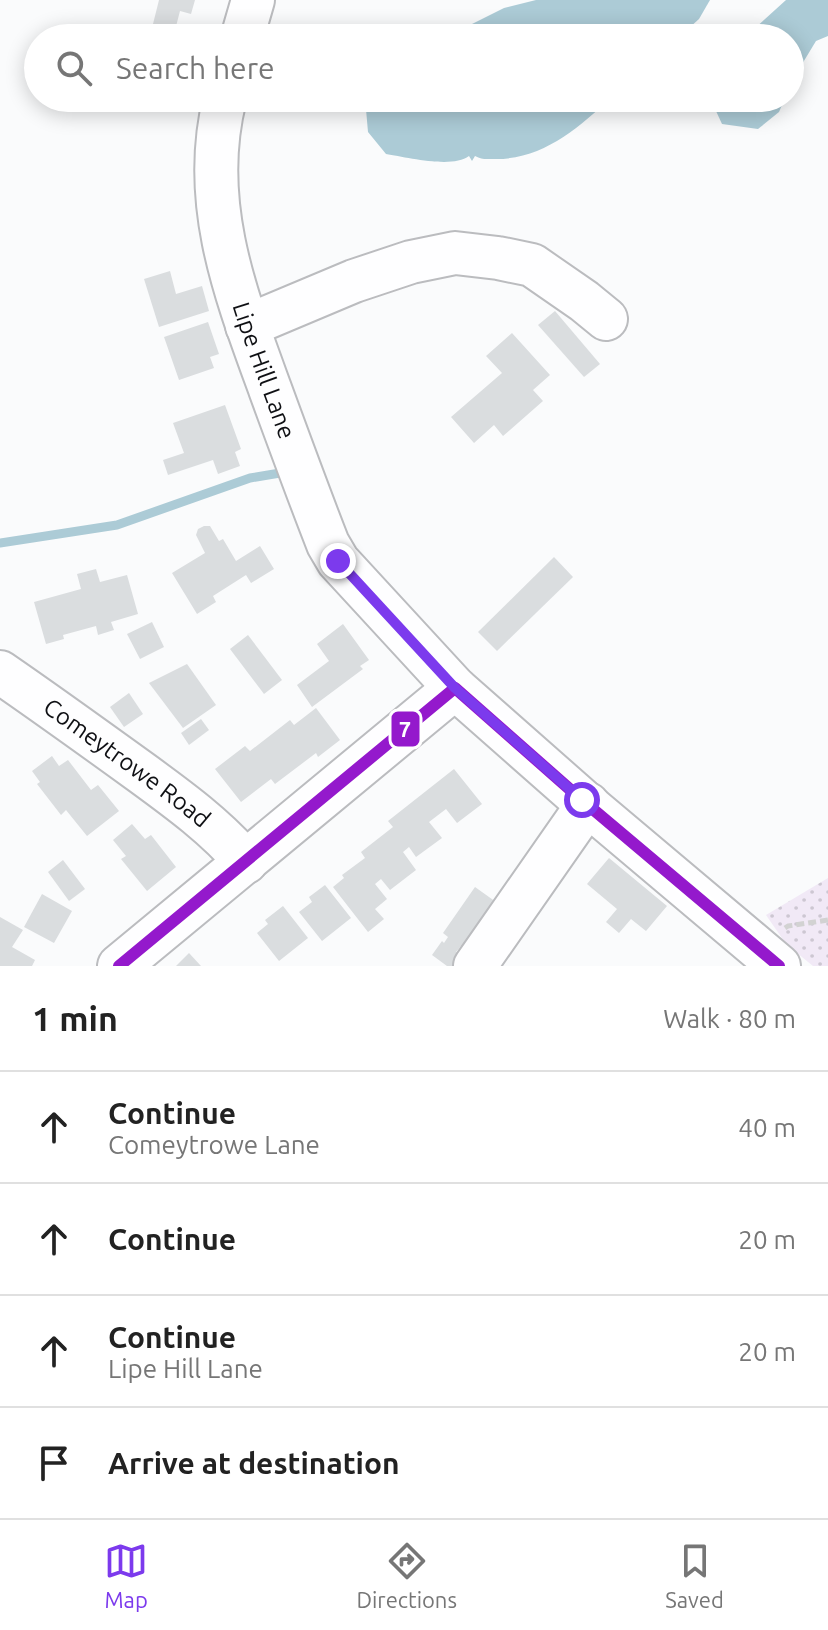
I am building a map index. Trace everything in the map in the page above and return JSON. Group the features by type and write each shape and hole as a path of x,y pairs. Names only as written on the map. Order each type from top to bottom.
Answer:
{"street":[{"path":"246,24 253,0"},
{"name":"Lipe Hill Lane","path":"222,112 214,159 223,245 247,326 328,544 338,561 455,688 779,966"},
{"path":"247,326 354,281 411,262 455,253 532,265 606,319"},
{"name":"Comeytrowe Road","path":"0,672 176,799 217,832 246,862"},
{"path":"119,966 455,688"},
{"path":"475,966 588,804"}],"shaded area":[{"path":"828,878 828,966 813,966 786,944 766,915"}],"water":[{"path":"536,0 710,0 693,24 472,24 504,8"},
{"path":"786,0 828,0 828,36 816,41 804,61 804,24 759,24"},
{"path":"366,112 595,112 558,140 511,158 482,159 475,156 472,161 469,156 441,162 386,154 368,132"},
{"path":"716,112 779,112 758,129 722,124"}],"building":[{"path":"159,0 195,0 191,14 180,11 177,24 153,24"},
{"path":"170,271 176,294 202,286 209,311 159,327 144,279"},
{"path":"555,311 600,364 584,377 538,325"},
{"path":"208,322 219,354 210,357 214,368 179,380 164,337"},
{"path":"512,333 550,375 533,390 543,401 503,436 494,425 474,443 451,417 502,373 486,356"},
{"path":"225,405 241,449 235,452 240,466 218,474 213,460 168,475 163,460 184,453 173,423"},
{"path":"210,526 219,541 223,539 236,561 260,546 274,569 251,583 246,575 213,596 216,602 197,614 172,573 205,553 196,535 198,529"},
{"path":"554,557 573,577 497,651 478,632"},
{"path":"96,569 100,582 127,575 138,614 111,622 114,630 98,635 96,626 63,635 64,639 46,644 34,602 81,589 77,574"},
{"path":"152,622 164,647 140,659 127,634"},
{"path":"343,624 369,660 360,666 363,669 312,707 297,685 329,661 317,644"},
{"path":"248,635 282,680 264,694 230,649"},
{"path":"187,664 216,705 183,728 149,683"},
{"path":"129,693 143,714 124,727 110,707"},
{"path":"316,708 340,740 318,757 316,753 275,784 271,779 241,802 215,769 245,746 250,751 290,720 294,725"},
{"path":"201,719 209,730 189,745 181,733"},
{"path":"52,756 59,766 68,760 91,790 98,785 119,811 87,836 66,810 61,815 37,784 40,782 32,771"},
{"path":"454,769 482,804 457,823 446,809 429,822 442,838 416,857 409,847 403,852 416,870 390,890 381,879 375,884 387,899 375,909 384,919 368,932 333,887 344,878 342,875 365,858 361,852 393,827 388,821"},
{"path":"132,824 145,839 151,835 176,867 147,891 121,859 126,856 113,840"},
{"path":"609,858 667,906 646,931 631,919 619,933 606,922 617,909 587,884"},
{"path":"63,860 85,889 69,901 48,872"},
{"path":"325,885 351,918 322,941 299,912 312,902 309,897"},
{"path":"475,887 503,907 470,952 461,946 456,952 460,955 452,966 447,966 432,955 448,937 443,933"},
{"path":"42,894 72,911 54,943 24,927"},
{"path":"283,906 308,938 279,961 257,933 268,924 265,920"},
{"path":"0,917 23,930 12,947 35,960 32,966 0,966"},
{"path":"189,953 201,966 176,966"}],"waterway":[{"path":"0,543 117,525 250,478 280,473"}],"transit line":[{"name":"7","path":"119,966 455,688 779,966"}],"route":[{"path":"338,561 455,688 582,800"}]}
